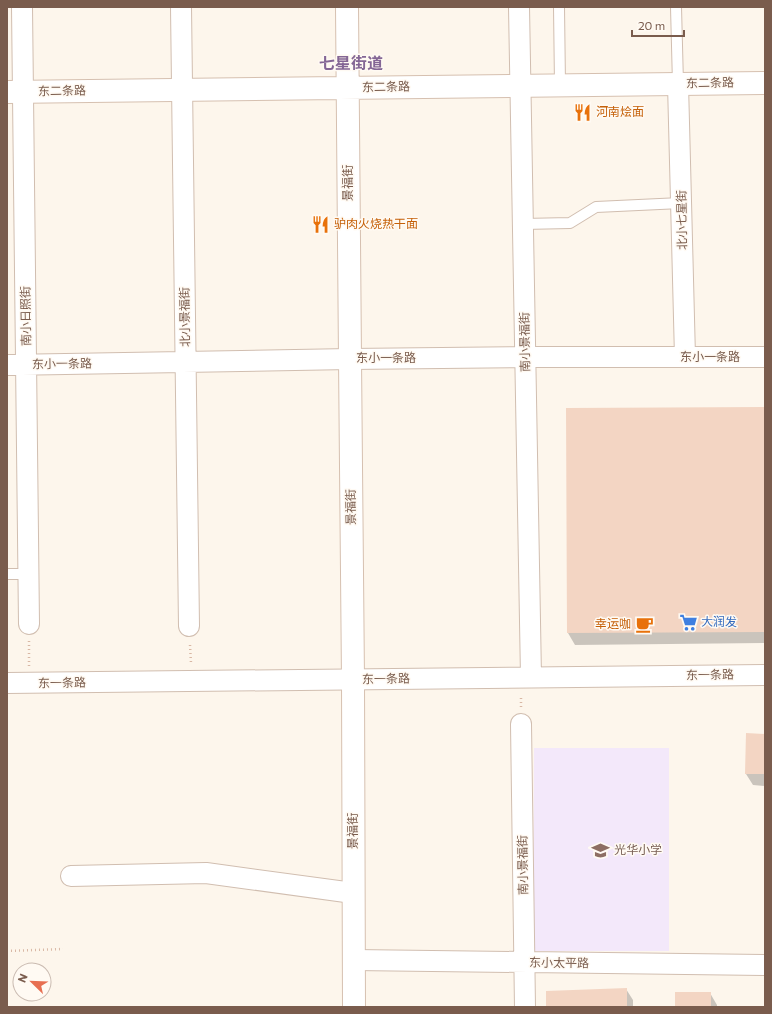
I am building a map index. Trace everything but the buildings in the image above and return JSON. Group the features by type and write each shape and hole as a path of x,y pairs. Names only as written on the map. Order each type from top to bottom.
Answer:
{"street":[{"name":"南小日照街","path":"22,7 15,92 26,365 29,624"},
{"name":"北小景福街","path":"180,7 189,626"},
{"name":"景福街","path":"347,7 354,679 354,1007"},
{"name":"南小景福街","path":"520,7 525,357 526,677"},
{"name":"东二条路","path":"15,92 765,83"},
{"name":"北小七星街","path":"678,84 685,357"},
{"name":"东小一条路","path":"7,365 525,357 765,357"},
{"name":"东一条路","path":"7,683 765,675"},
{"name":"南小景福街","path":"521,724 525,1007"},
{"path":"71,876 206,873 353,893"},
{"name":"东小太平路","path":"354,960 765,965"}],"lane":[{"path":"559,7 560,85"},
{"path":"676,7 678,84"},
{"path":"523,224 570,223 596,207 681,203"},
{"path":"7,574 29,574"}],"path":[{"path":"29,624 30,683"},
{"path":"189,626 192,681"},
{"path":"521,724 526,677"},
{"path":"7,950 63,949"}],"shaded area":[{"name":"光华小学","path":"534,748 669,748 669,951 533,951"}],"place":[{"name":"河南烩面","path":"583,112"},
{"name":"驴肉火烧热干面","path":"321,224"},
{"name":"大润发","path":"688,622"},
{"name":"幸运咖","path":"644,624"},
{"name":"光华小学","path":"601,850"}],"district":[{"name":"七星街道","path":"351,63"}]}
